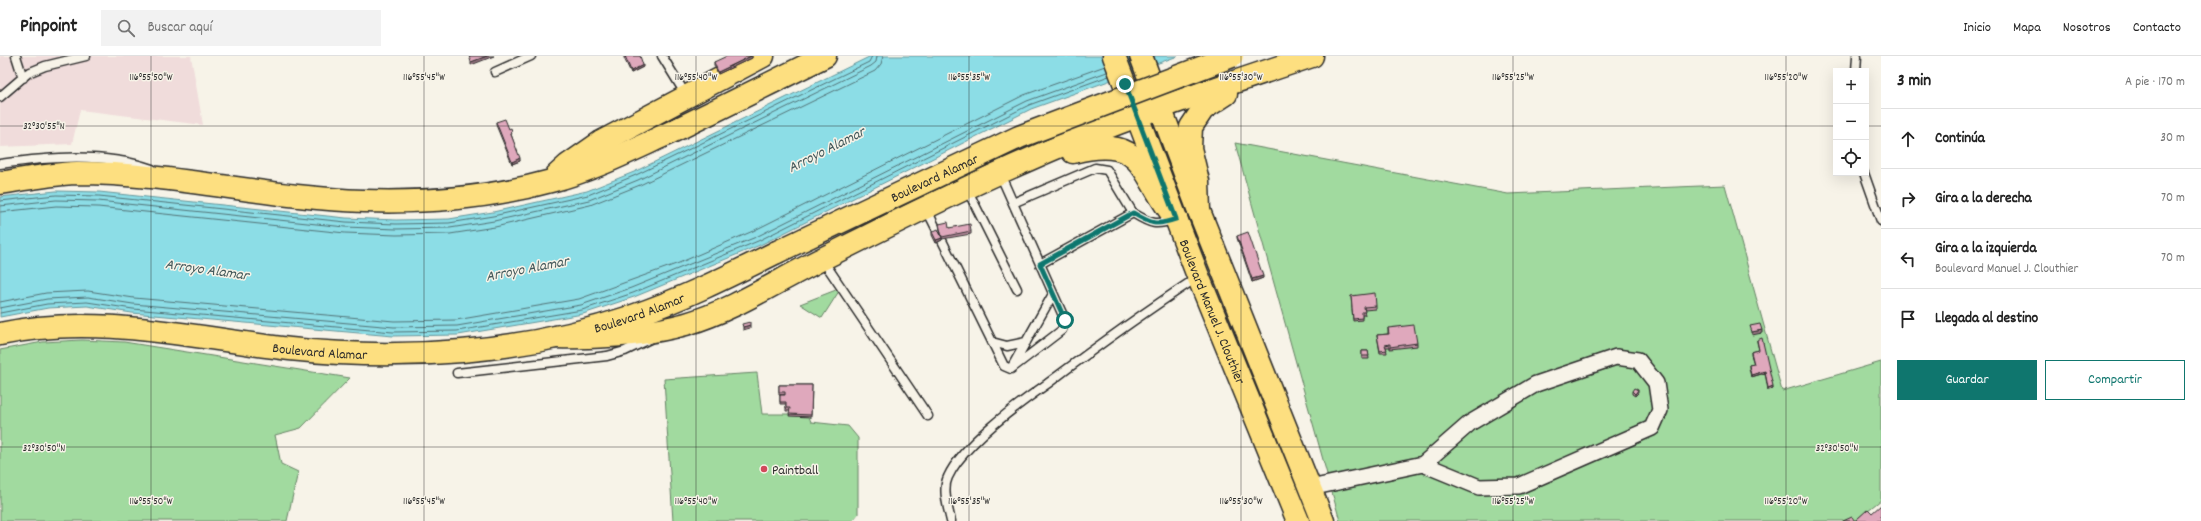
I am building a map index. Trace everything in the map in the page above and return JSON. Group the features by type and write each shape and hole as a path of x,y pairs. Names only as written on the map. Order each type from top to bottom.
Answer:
{"main road":[{"path":"551,182 568,165 596,145 763,56"},
{"path":"0,183 39,176 77,173 184,180 308,197 379,201 426,201 501,193 551,182 619,156 711,113 825,56"},
{"name":"Boulevard Manuel J. Clouthier","path":"1114,56 1198,276 1298,521"},
{"name":"Boulevard Manuel J. Clouthier","path":"1141,56 1199,211 1322,521"},
{"name":"Boulevard Alamar","path":"0,334 49,326 85,324 292,349 350,354 431,352 497,346 556,337 629,317 662,305 719,281 776,252 1018,137 1232,56"},
{"path":"556,337 610,337 667,329 705,317 728,307 821,259 926,208 1029,160 1138,116 1312,56"},
{"path":"1199,211 1198,181 1190,148 1191,127 1203,109 1229,91 1238,81"},
{"path":"1029,160 1042,160 1099,147 1127,152 1138,160 1148,172 1165,206 1176,219"}],"street":[{"path":"1310,488 1423,464 1470,423 1536,384 1616,357 1638,360 1656,383 1660,410 1652,428 1520,486 1479,487 1423,464"}],"lane":[{"path":"16,56 23,78"},
{"path":"0,97 28,73 45,66 86,56"},
{"path":"495,72 531,56"},
{"path":"662,56 686,96"},
{"path":"1856,68 1857,56"},
{"path":"0,164 27,160 96,158 138,164 184,180"},
{"path":"1013,203 1095,168 1107,170 1133,213 1147,222 1160,224 1176,219"},
{"path":"1000,173 1065,320 1062,330 1011,368"},
{"path":"1865,176 1881,222"},
{"path":"967,189 1017,289"},
{"path":"926,208 1004,366 1011,368"},
{"path":"1040,264 1133,213"},
{"path":"821,259 928,416"},
{"path":"951,521 946,504 947,477 967,450 1019,404 1131,321 1198,276"},
{"path":"1011,368 1053,294"},
{"path":"457,373 607,356 638,345 667,329"},
{"path":"992,342 1007,346 1026,342"}],"shaded area":[{"path":"0,56 191,56 203,125 80,110 72,144 0,147"}],"green space":[{"path":"1235,143 1508,194 1725,185 1782,391 1881,362 1881,500 1854,521 1340,521"},
{"path":"841,288 822,318 800,304"},
{"path":"82,340 124,342 350,378 301,428 275,435 281,464 298,472 287,521 0,521 0,350 43,342"},
{"name":"Paintball","path":"757,373 762,414 808,414 811,422 848,426 858,438 858,514 852,521 673,521 664,379"}],"water":[{"name":"Arroyo Alamar","path":"871,56 1178,56 1031,109 760,245 634,297 583,314 458,335 393,336 132,313 87,306 48,308 0,317 0,197 56,191 99,192 346,218 396,220 449,219 493,212 587,191 634,172"}],"building":[{"path":"469,56 487,56 471,62"},
{"path":"625,56 640,56 643,65 631,71"},
{"path":"727,56 751,56 718,72 714,62"},
{"path":"505,119 509,129 511,128 512,131 510,132 520,158 512,162 496,122"},
{"path":"948,222 949,228 970,224 971,231 942,237 939,224"},
{"path":"938,229 942,238 936,240 932,232"},
{"path":"1248,232 1263,276 1252,279 1237,236"},
{"path":"1375,293 1376,306 1364,307 1365,312 1362,312 1362,318 1353,319 1351,296"},
{"path":"750,322 750,325 743,327 742,324"},
{"path":"1760,324 1762,330 1752,332 1750,326"},
{"path":"1414,325 1417,343 1390,347 1390,344 1385,345 1387,350 1380,351 1377,335 1389,334 1388,328"},
{"path":"1762,338 1773,386 1768,388 1765,371 1751,375 1749,365 1754,364 1751,352 1759,350 1757,340"},
{"path":"1362,351 1368,351 1369,356 1362,356"},
{"path":"779,385 812,385 811,415 789,414 790,408 786,408 786,402 780,402 780,395 785,395 785,392 779,392"},
{"path":"1634,388 1638,390 1635,394 1632,391"},
{"path":"1881,505 1881,521 1855,521 1868,509 1872,513"},
{"path":"1852,517 1855,521 1843,521"}],"place":[{"name":"Paintball","path":"764,469"}],"route":[{"path":"1065,320 1040,264 1133,213 1147,222 1160,224 1176,219 1125,84"}]}
